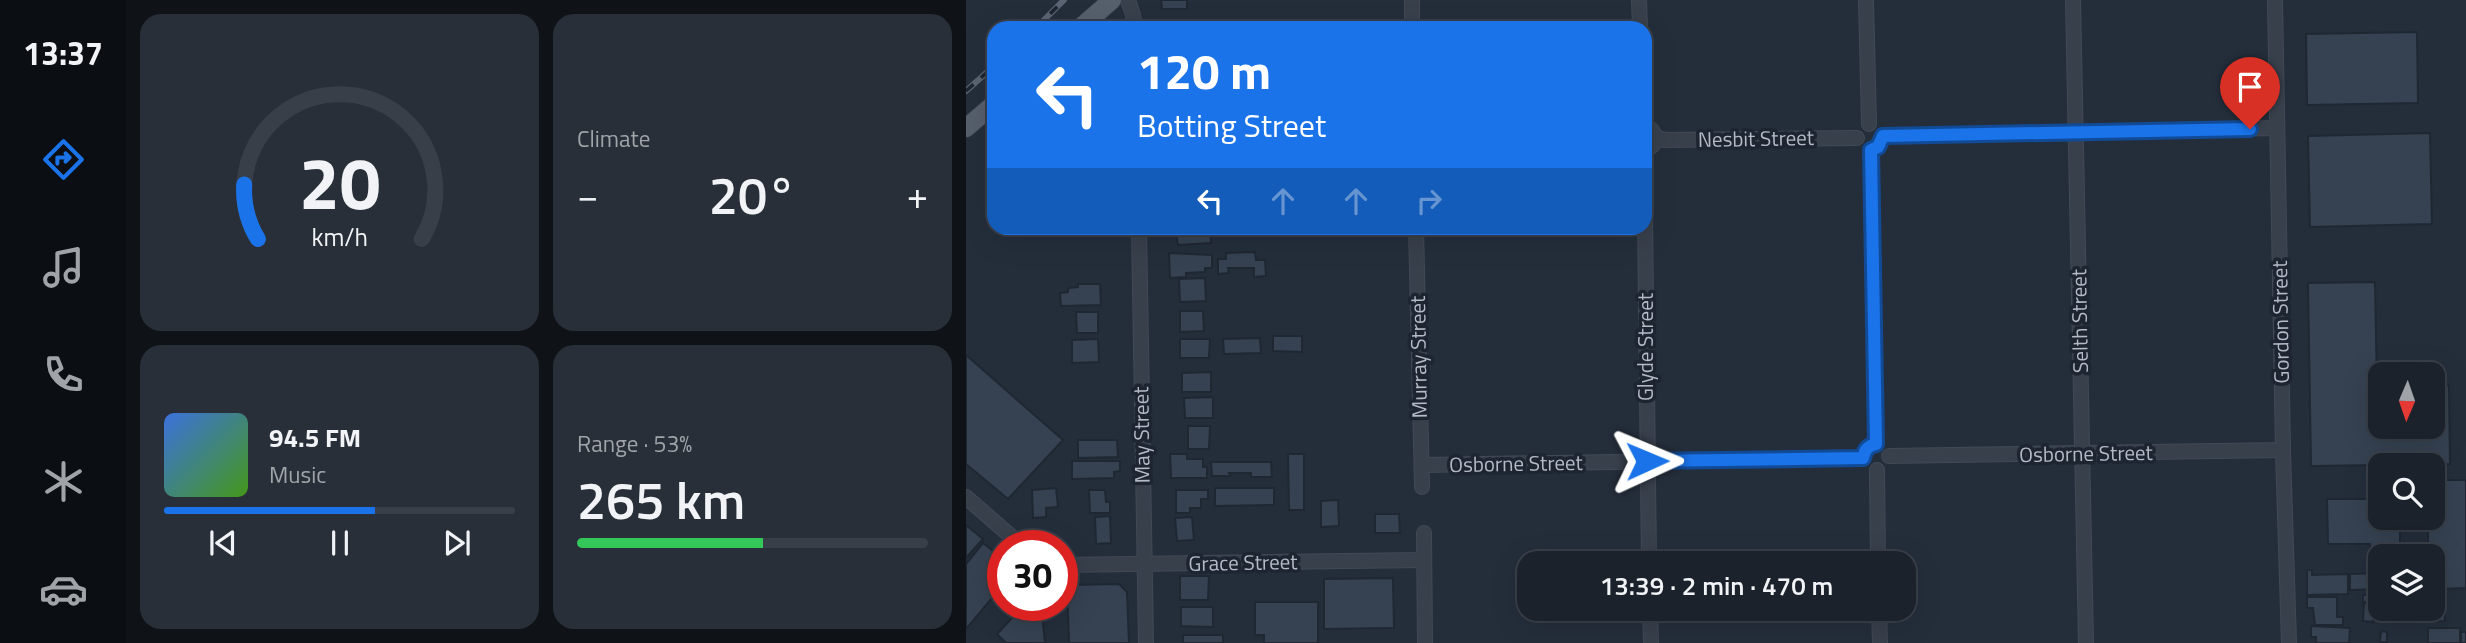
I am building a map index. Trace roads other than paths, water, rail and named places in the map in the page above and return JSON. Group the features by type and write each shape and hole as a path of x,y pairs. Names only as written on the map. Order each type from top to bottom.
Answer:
{"main road":[{"path":"1088,21 1112,0"},
{"path":"966,128 987,110"}],"street":[{"path":"1128,0 1134,21"},
{"path":"1412,0 1412,21"},
{"path":"1639,0 1640,21"},
{"path":"1866,0 1870,124"},
{"name":"Selth Street","path":"2073,0 2086,643"},
{"name":"Gordon Street","path":"2275,0 2289,643"},
{"path":"1870,124 1880,129 1883,136 1878,147 1871,150 1863,148 1857,138 1862,126 1870,124"},
{"path":"1883,136 2277,128"},
{"path":"1652,130 1655,137 1652,146"},
{"name":"Nesbit Street","path":"1655,137 1857,138"},
{"path":"1871,150 1876,444"},
{"name":"May Street","path":"1139,235 1146,643"},
{"name":"Murray Street","path":"1416,235 1422,487"},
{"name":"Glyde Street","path":"1645,235 1649,551"},
{"path":"1876,444 1882,445 1889,456 1884,468 1877,470 1870,469 1863,458 1864,451 1876,444"},
{"name":"Osborne Street","path":"1889,456 2283,450"},
{"name":"Osborne Street","path":"1422,466 1863,458"},
{"path":"1877,470 1878,551"},
{"path":"966,497 1004,530"},
{"path":"1423,533 1425,643"},
{"name":"Grace Street","path":"1078,565 1423,560"},
{"path":"1650,621 1651,643"},
{"path":"1879,621 1880,643"}],"railway":[{"path":"1043,21 1064,0"},
{"path":"966,91 987,72"}]}
